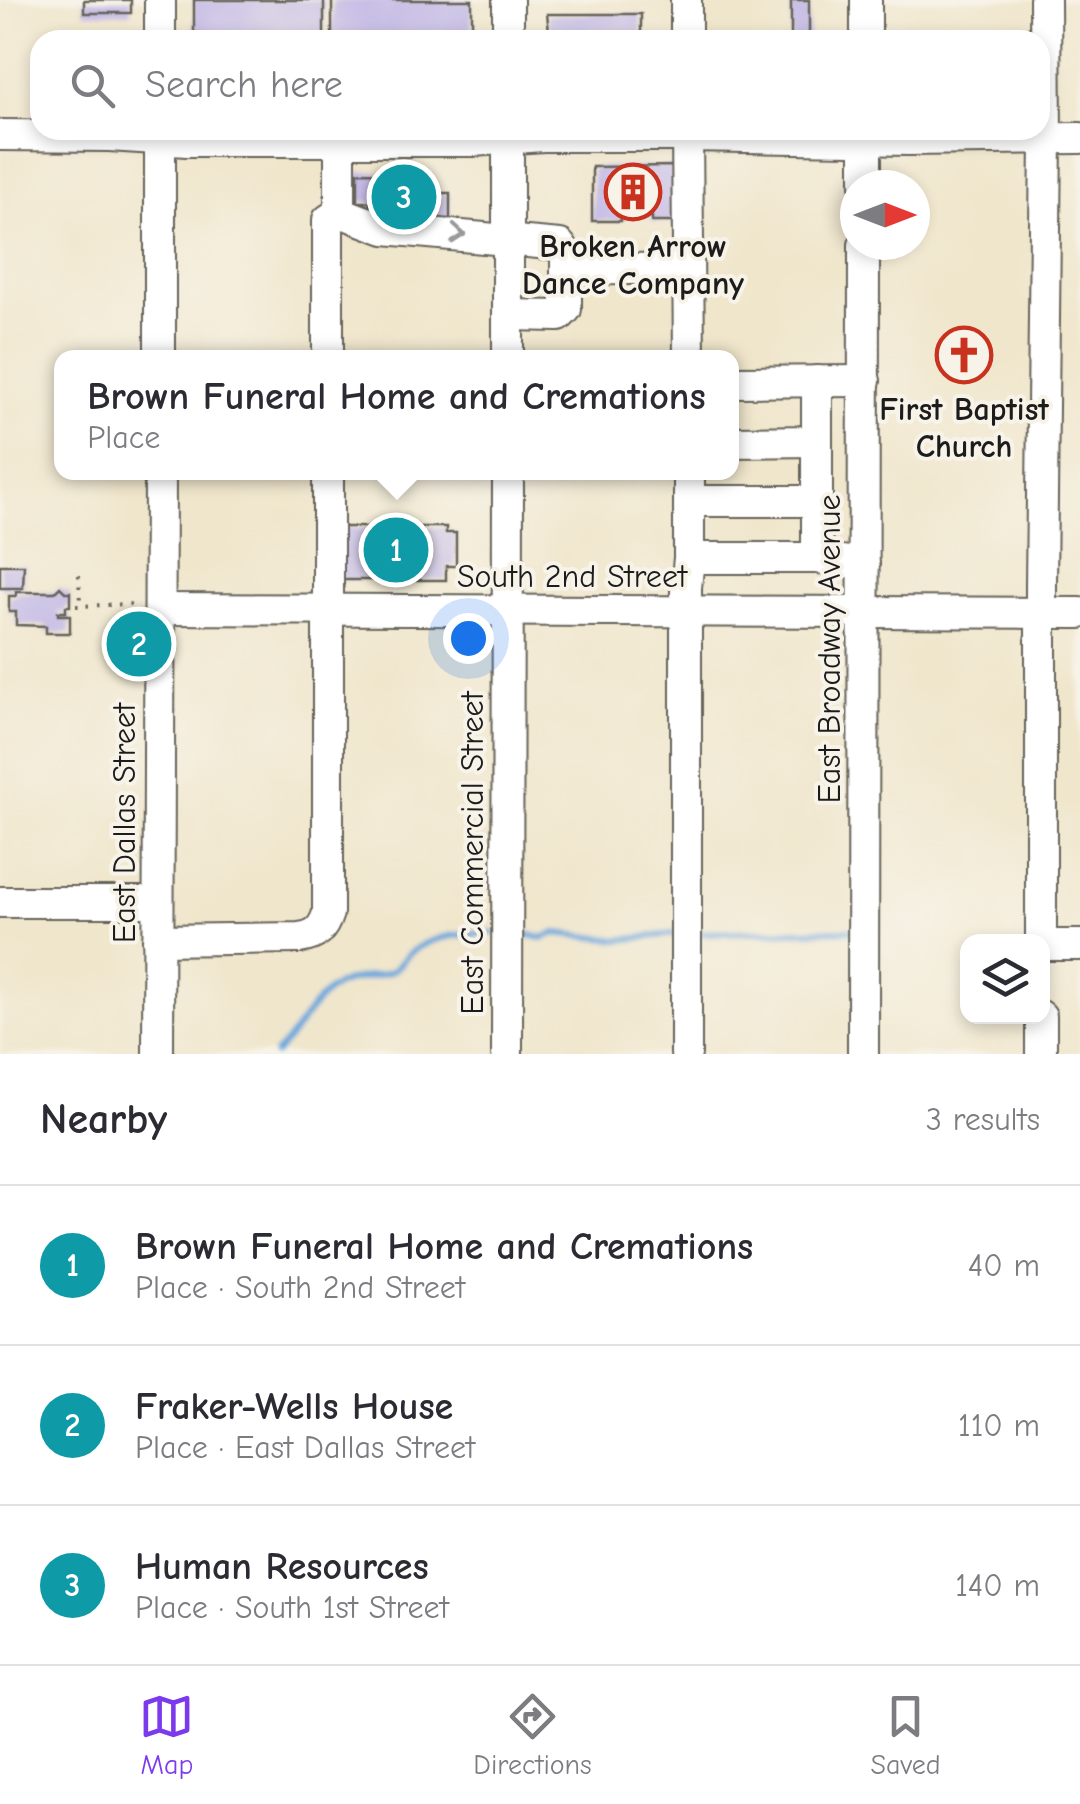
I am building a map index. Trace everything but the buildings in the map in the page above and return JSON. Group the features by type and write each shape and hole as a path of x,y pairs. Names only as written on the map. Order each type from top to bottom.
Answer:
{"street":[{"path":"160,0 160,30"},
{"path":"508,0 508,30"},
{"path":"686,0 686,30"},
{"path":"866,0 866,30"},
{"path":"1045,0 1045,30"},
{"path":"0,135 30,135"},
{"path":"1050,138 1080,138"},
{"path":"160,140 160,350"},
{"path":"310,140 482,140"},
{"path":"508,140 508,350"},
{"path":"687,140 689,350"},
{"path":"866,140 866,170"},
{"path":"1042,934 1040,613 1046,140"},
{"path":"340,141 340,212"},
{"path":"340,212 386,228 560,245 566,254 567,305 560,316 508,316"},
{"path":"328,350 328,220 340,212"},
{"name":"East Broadway Avenue","path":"864,260 864,1054"},
{"path":"566,270 688,268"},
{"path":"739,382 864,381"},
{"path":"817,382 817,558"},
{"path":"739,442 817,441"},
{"name":"East Dallas Street","path":"158,1054 160,480"},
{"path":"158,940 299,938 315,934 325,923 328,480"},
{"name":"East Commercial Street","path":"507,1054 508,480"},
{"path":"686,1054 689,487 817,502"},
{"path":"689,558 817,558 864,564"},
{"name":"South 2nd Street","path":"160,609 1080,612"},
{"path":"0,902 158,902"},
{"path":"1050,944 1080,946"},
{"path":"1041,1024 1041,1054"}],"path":[{"path":"79,575 78,606 144,604 160,609"}],"waterway":[{"path":"693,933 851,930"},
{"path":"275,1054 323,996 337,985 389,972 411,952 430,942 450,936 493,933"},
{"path":"520,933 542,938 556,933 619,940 675,934"}],"place":[{"name":"Broken Arrow Dance Company","path":"633,192"},
{"name":"Human Resources","path":"404,197"},
{"name":"First Baptist Church","path":"964,355"},
{"name":"Brown Funeral Home and Cremations","path":"396,550"},
{"name":"Fraker-Wells House","path":"139,644"}]}
